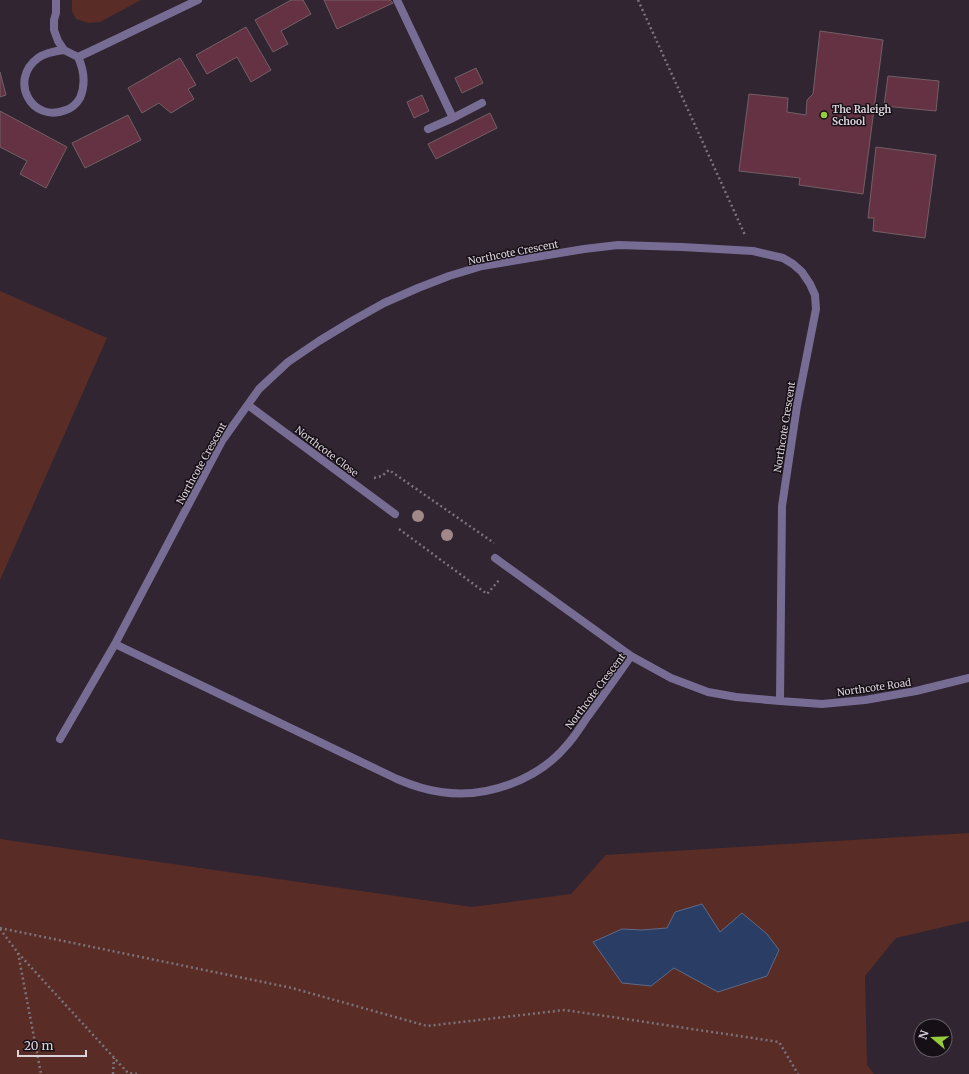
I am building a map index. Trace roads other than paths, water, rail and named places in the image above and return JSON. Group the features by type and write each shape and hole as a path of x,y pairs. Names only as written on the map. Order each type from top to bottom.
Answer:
{"street":[{"path":"56,0 54,30 58,41 64,50 78,57 82,66 84,78 83,90 79,100 70,108 60,113 48,113 37,108 29,100 25,89 25,77 30,66 38,58 48,53 64,50"},
{"path":"78,57 198,0"},
{"path":"397,0 453,118"},
{"path":"428,129 482,103"},
{"name":"Northcote Crescent","path":"60,739 115,644 222,441 259,389 288,362 352,320 384,303 418,288 482,266 550,254 618,245 682,247 753,252 783,258 802,272 810,284 815,295 816,309 797,406 782,506 780,701 736,698 708,692 671,678 631,656 567,746 550,762 531,775 488,791 465,793 441,792 419,788 397,779 115,644"},
{"name":"Northcote Close","path":"248,405 395,514"},
{"path":"495,558 631,656"},
{"name":"Northcote Road","path":"780,701 822,704 865,700 916,691 969,678"}],"water":[{"path":"702,904 720,932 742,913 767,934 779,950 767,976 718,992 674,968 651,986 622,983 593,942 622,929 642,930 667,928 675,912"}],"place":[{"name":"The Raleigh School","path":"824,115"}]}
